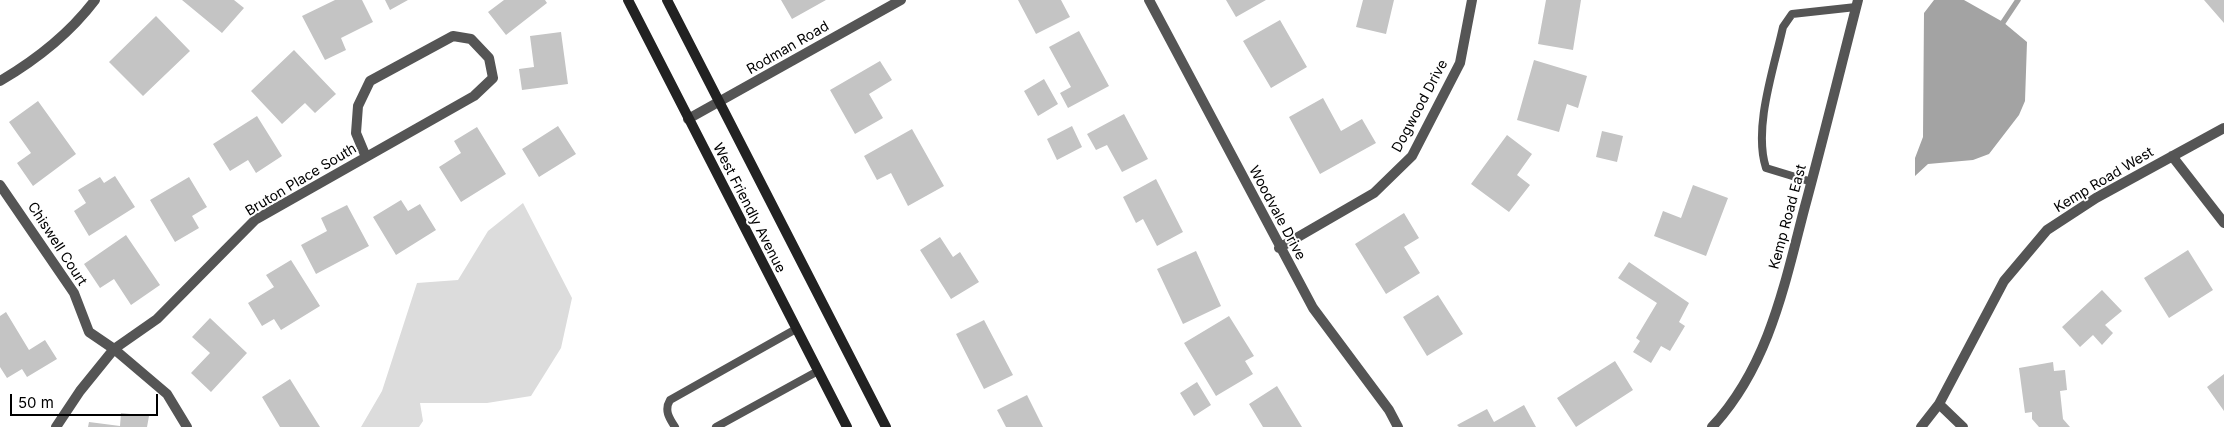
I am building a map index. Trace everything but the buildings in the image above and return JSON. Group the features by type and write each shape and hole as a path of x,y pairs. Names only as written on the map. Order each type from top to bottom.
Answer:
{"main road":[{"name":"West Friendly Avenue","path":"628,0 847,427"},
{"name":"West Friendly Avenue","path":"667,0 886,427"}],"street":[{"path":"0,81 21,69 78,22 95,0"},
{"name":"Rodman Road","path":"688,119 901,0"},
{"name":"Woodvale Drive","path":"1150,0 1279,248 1313,308 1389,410 1398,427"},
{"name":"Dogwood Drive","path":"1279,248 1374,193 1412,156 1460,63 1472,0"},
{"name":"Kemp Road East","path":"1712,427 1728,410 1754,369 1778,310 1857,4"},
{"name":"Bruton Place South","path":"56,427 80,391 114,349 157,319 255,220 474,96 493,78 489,58 471,39 453,36 370,82 358,106 356,133 366,157"},
{"name":"Kemp Road West","path":"1921,427 1939,404 2004,281 2047,230 2096,198 2224,128"},
{"path":"2172,156 2224,223"},
{"name":"Chiswell Court","path":"0,185 74,293 89,332 114,349 167,394 187,427"},
{"path":"1939,404 1963,427"}],"lane":[{"path":"1812,182 1766,168 1763,157 1761,127 1783,27 1792,14 1857,4"},
{"path":"675,427 667,414 666,407 670,400 796,328"},
{"path":"716,427 818,372"}],"shaded area":[{"path":"1934,0 1964,0 2003,22 2027,42 2025,101 2019,115 1989,154 1973,160 1928,164 1915,176 1915,158 1923,137 1924,13"},
{"path":"523,203 572,298 561,348 531,396 487,403 420,403 423,421 419,427 361,427 382,391 417,283 458,280 488,231"}],"waterway":[{"path":"2000,27 2018,0"}]}
